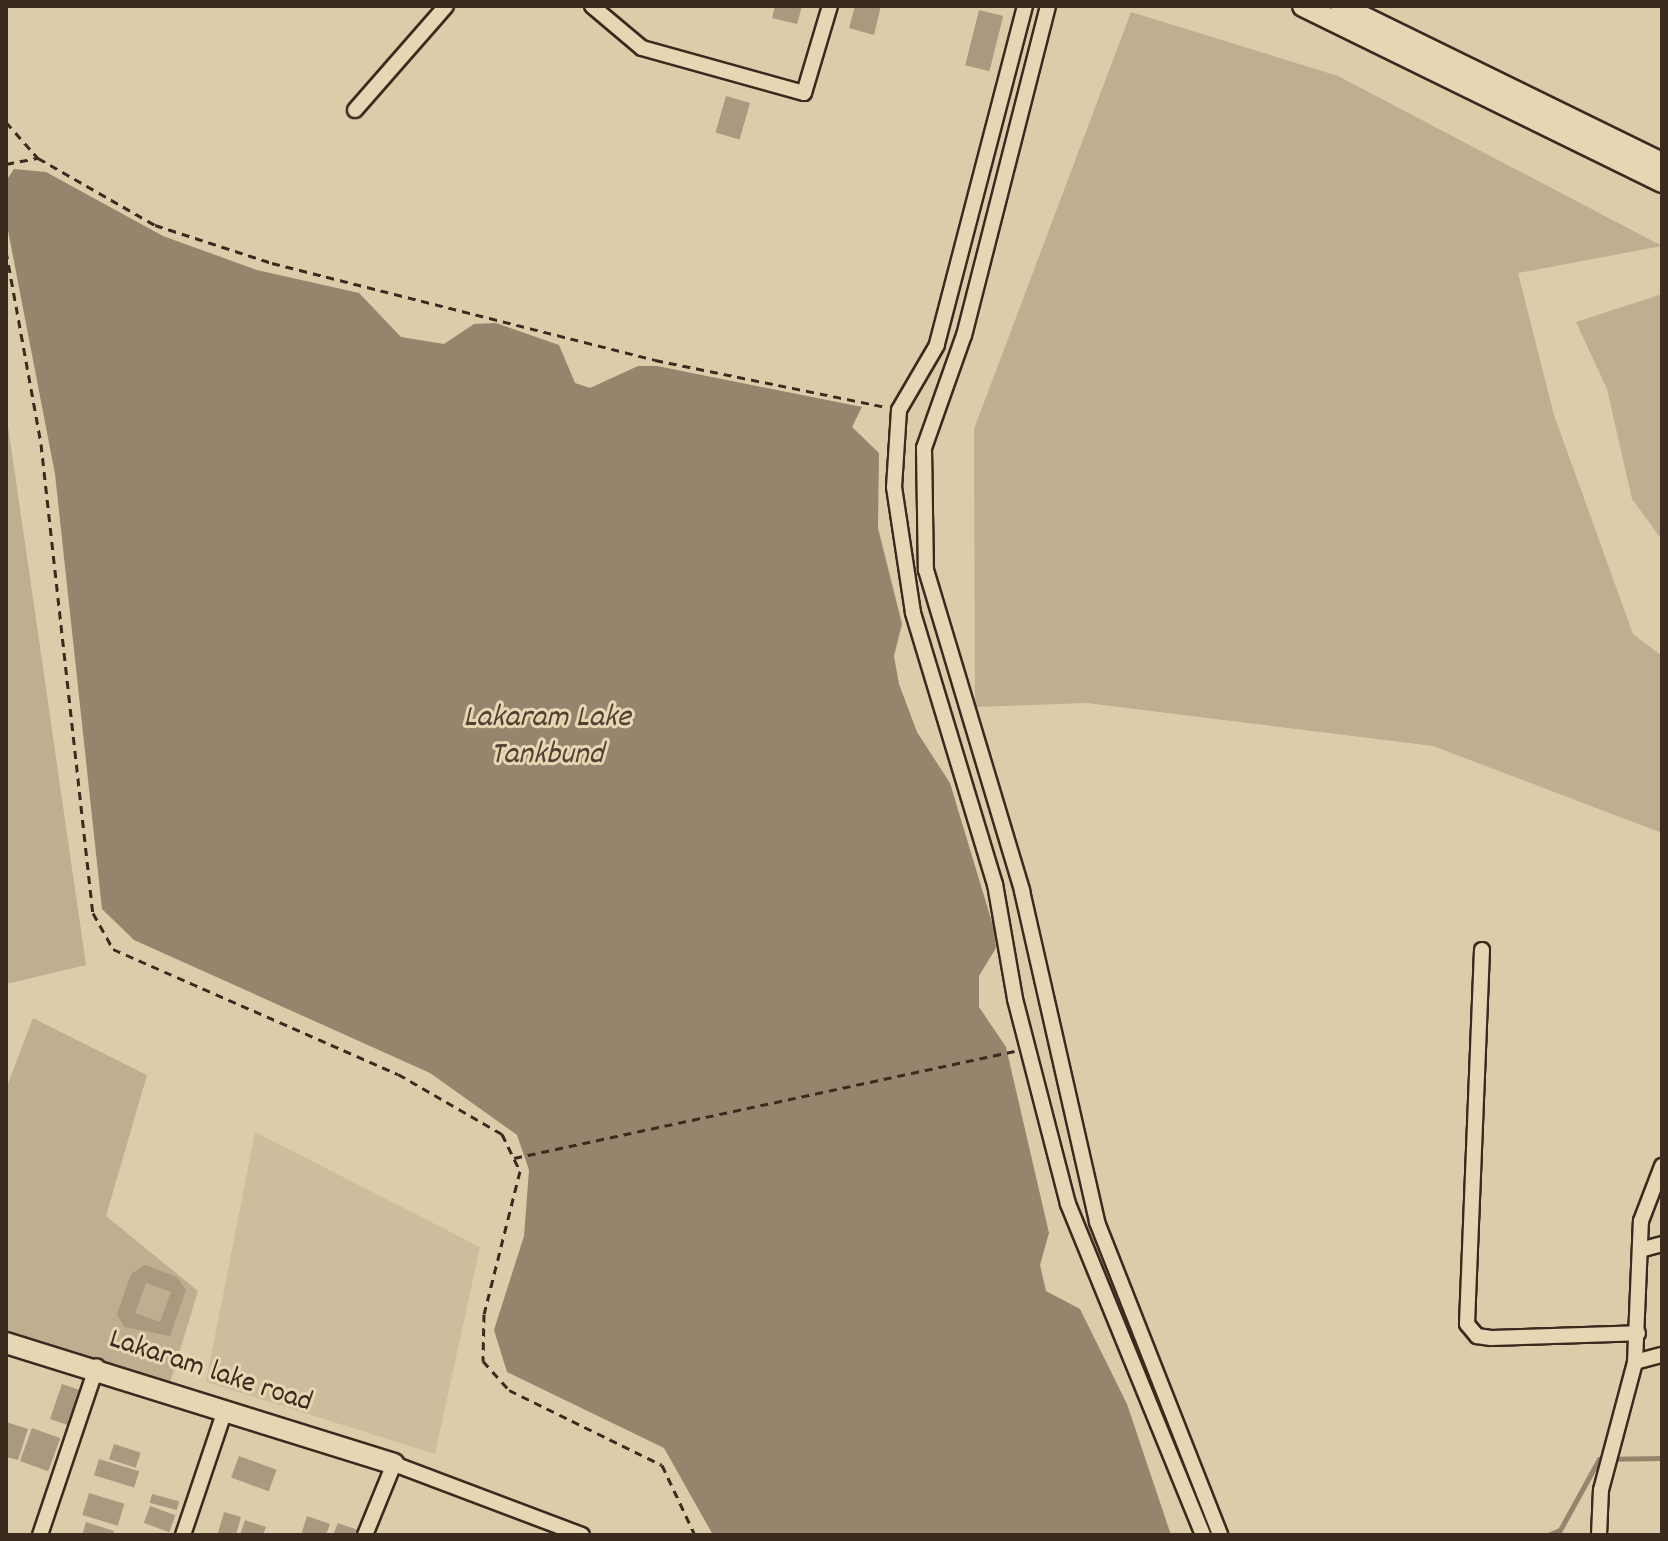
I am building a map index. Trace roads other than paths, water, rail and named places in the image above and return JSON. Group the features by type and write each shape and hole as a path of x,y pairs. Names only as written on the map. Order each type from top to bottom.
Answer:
{"street":[{"path":"355,110 446,6"},
{"path":"592,6 642,48 804,93 830,6"},
{"path":"1025,6 937,345 899,410 894,487 913,613 995,884 1027,1047 1087,1262 1203,1535"},
{"path":"1048,6 956,353 924,448 926,570 1022,891 1097,1222 1220,1535"},
{"path":"1303,6 1660,171"},
{"path":"1341,6 1660,171"},
{"path":"937,345 956,353"},
{"path":"1482,950 1467,1324 1477,1336 1491,1338 1638,1333"},
{"path":"1599,1535 1601,1490 1635,1362 1641,1221 1662,1166"},
{"path":"1640,1250 1662,1244"},
{"name":"Lakaram lake road","path":"6,1343 97,1366 394,1464"},
{"path":"1635,1362 1662,1355"},
{"path":"40,1535 97,1366"},
{"path":"183,1535 225,1410"},
{"path":"365,1535 394,1464 582,1535"}],"water":[{"name":"Lakaram Lake Tankbund","path":"14,169 46,172 163,236 257,270 359,293 401,337 444,344 474,324 496,323 559,345 575,383 590,388 638,366 657,366 862,407 852,427 879,453 878,528 902,624 894,656 899,684 917,732 950,783 994,929 996,948 979,976 979,1007 1006,1047 1049,1233 1040,1265 1046,1291 1080,1309 1127,1404 1171,1535 713,1535 664,1448 507,1372 494,1330 524,1236 529,1170 517,1135 430,1073 134,940 102,909 55,474 6,220 6,181"}],"waterway":[{"path":"1548,1535 1560,1530 1599,1459 1662,1458"}]}
